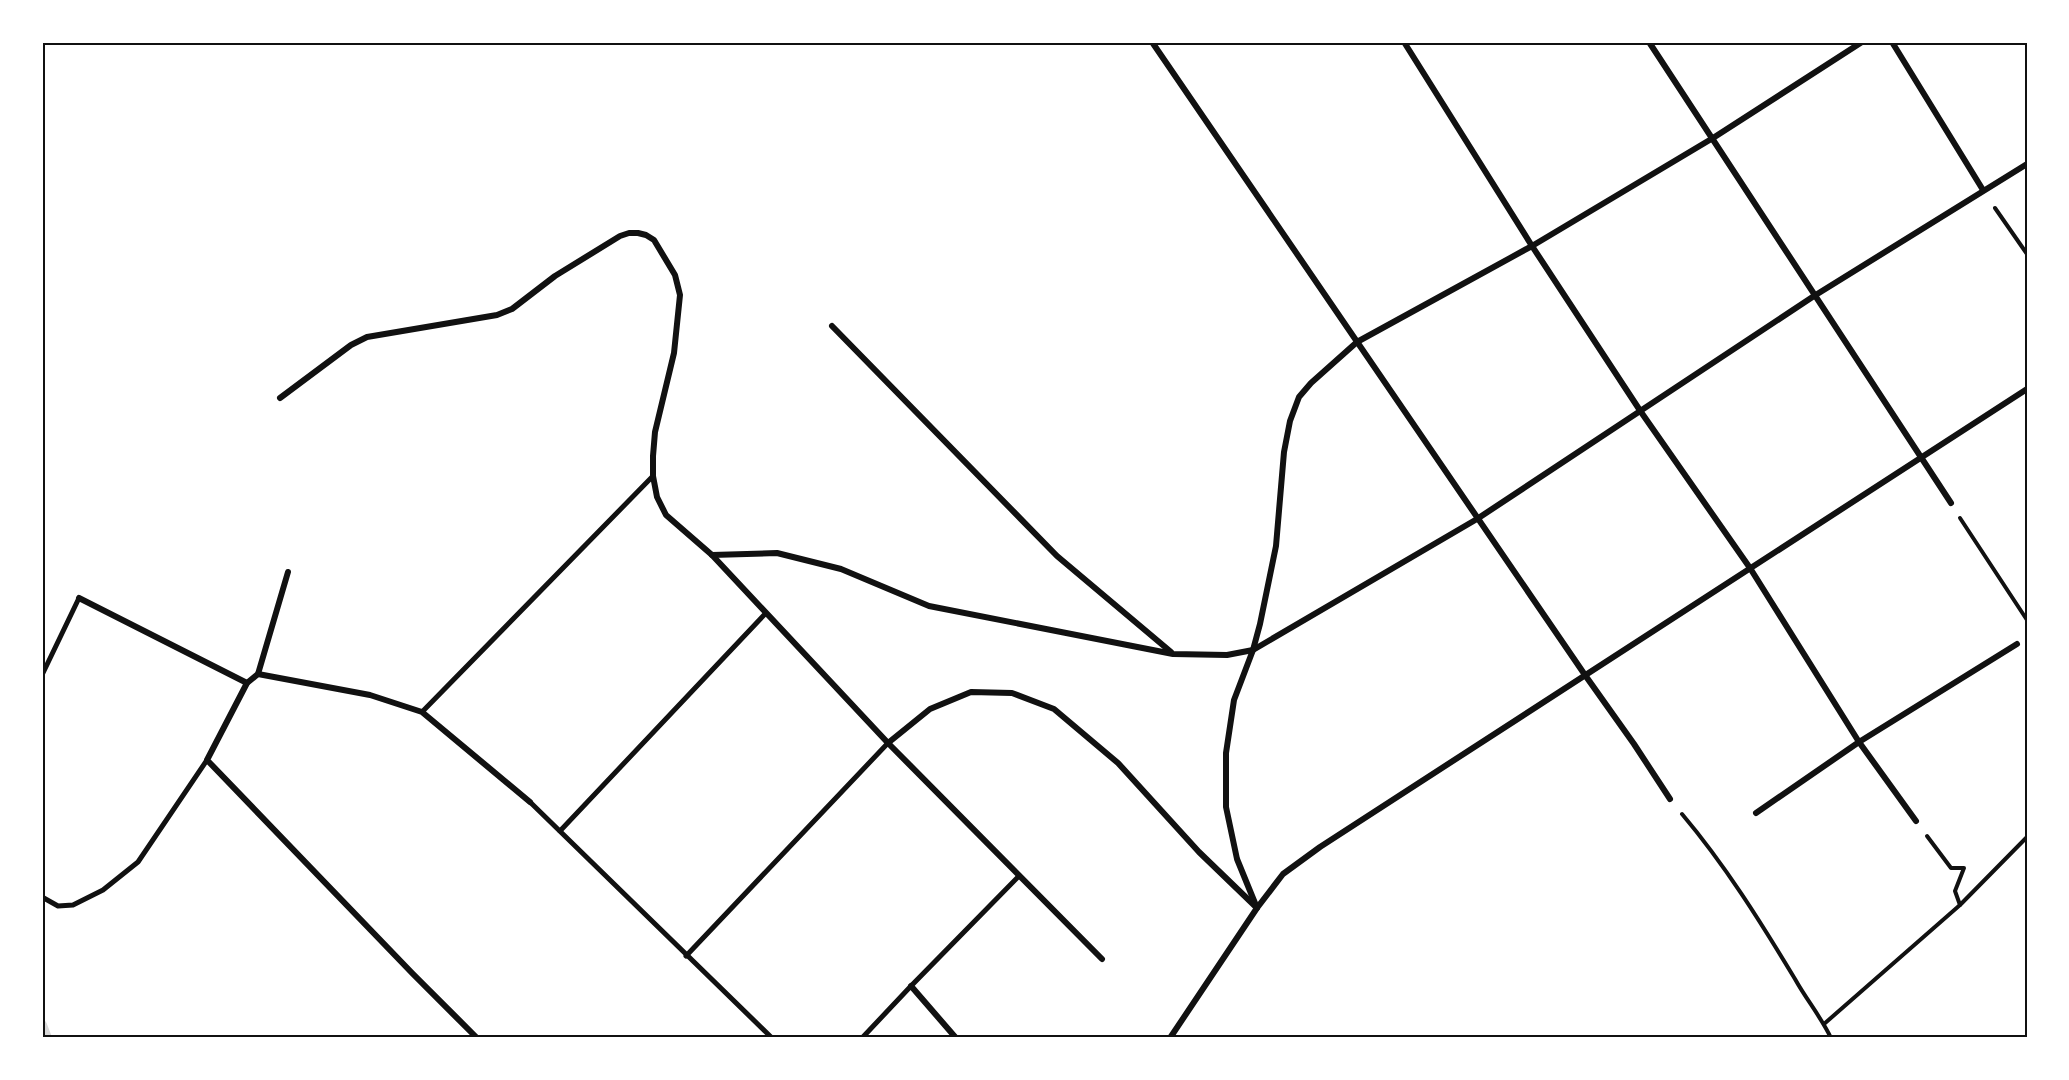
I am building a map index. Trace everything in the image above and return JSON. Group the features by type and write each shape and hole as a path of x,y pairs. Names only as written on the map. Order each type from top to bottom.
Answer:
{"street":[{"path":"1152,42 1670,799"},
{"path":"1404,42 1532,246 1641,412 1750,568 1858,742 1916,821"},
{"path":"1649,42 1951,503"},
{"path":"1257,908 1238,859 1226,807 1226,753 1234,700 1253,650 1276,546 1284,452 1290,421 1299,397 1357,342 1532,246 1713,138 1862,42"},
{"path":"1892,42 1983,190"},
{"path":"712,555 777,553 841,569 929,606 1173,654 1227,655 1253,650 1477,519 1814,296 2027,164"},
{"path":"280,398 351,345 367,337 497,315 512,309 555,276 620,236 638,233 654,240 675,275 680,295 674,353 655,432 653,476 657,497 666,515 712,555 888,743 1102,959"},
{"path":"832,326 1057,556 1173,654"},
{"path":"1170,1038 1257,908 1283,874 1320,847 2027,389"},
{"path":"422,712 653,476"},
{"path":"42,897 58,906 73,905 103,890 138,862 207,760 247,683 258,674 288,572"},
{"path":"42,675 79,597 247,683"},
{"path":"560,831 765,614"},
{"path":"1756,813 1858,742 2017,644"},
{"path":"258,674 370,695 422,712 530,802 772,1038"},
{"path":"686,956 888,743 930,709 971,693 1012,693 1054,709 1118,764 1199,852 1257,908"},
{"path":"207,760 477,1038"},
{"path":"862,1038 1019,876"},
{"path":"910,986 956,1038"}],"path":[{"path":"1983,190 2027,254"},
{"path":"1951,503 2027,620"},
{"path":"1670,799 1710,848 1761,922 1831,1038"},
{"path":"1916,821 1951,868 1964,868 1955,891 1960,905"},
{"path":"1824,1024 1960,905 2027,837"}],"waterway":[{"path":"42,1025 47,1038"}]}
